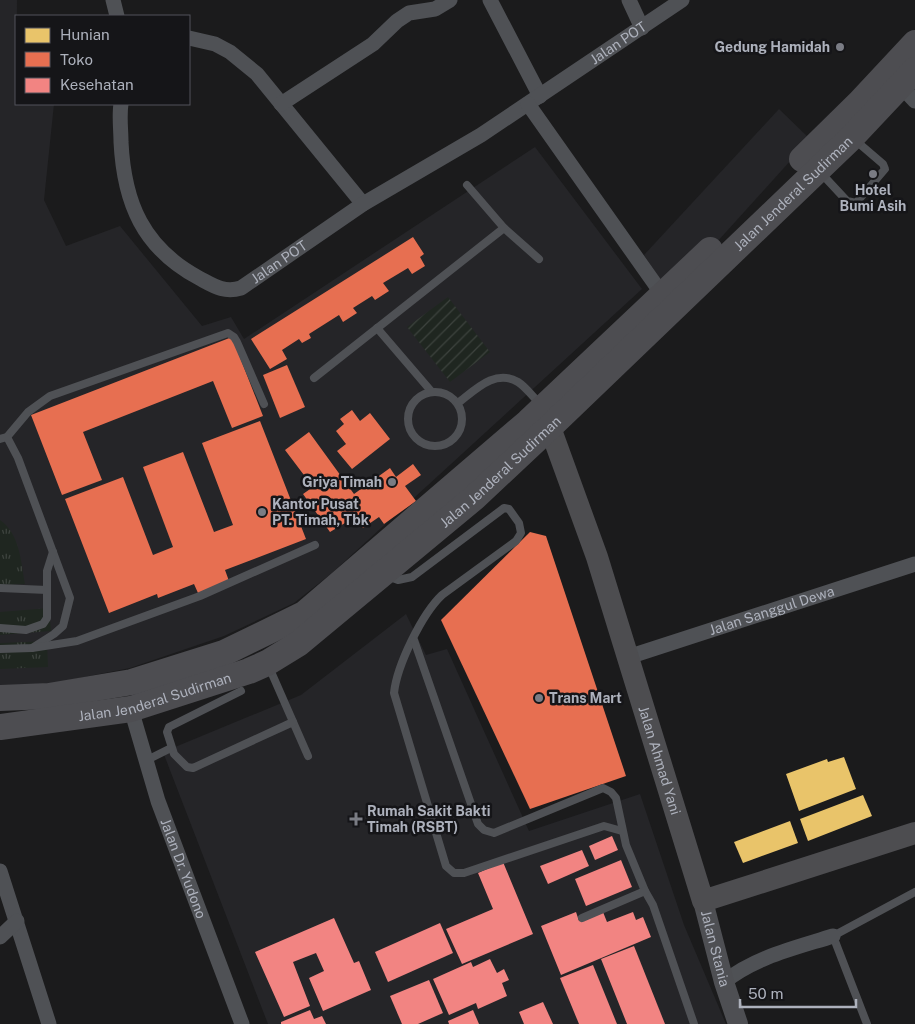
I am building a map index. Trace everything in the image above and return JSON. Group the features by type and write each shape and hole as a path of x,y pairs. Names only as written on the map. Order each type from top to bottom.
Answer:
{"highway":[{"name":"Jalan Jenderal Sudirman","path":"0,698 49,696 141,679 224,653 304,614 547,417 812,161 851,138 907,79 915,43"},
{"name":"Jalan Jenderal Sudirman","path":"0,727 131,709 249,671 267,663 298,644 474,498 662,294 737,225 907,79"}],"main road":[{"name":"Jalan Ahmad Yani","path":"547,417 597,557 702,901"},
{"path":"702,901 915,833"}],"street":[{"path":"113,0 117,15"},
{"path":"281,104 373,44 397,21 409,13 435,9 450,0"},
{"path":"490,0 534,100 662,294"},
{"path":"629,0 642,28"},
{"name":"Jalan POT","path":"120,105 122,174 126,191 143,226 164,254 177,266 220,290 241,288 363,204 480,135 682,0"},
{"path":"190,38 215,44 230,52 257,74 363,204"},
{"name":"Jalan Sanggul Dewa","path":"628,657 915,564"},
{"name":"Jalan Dr. Yudono","path":"131,709 158,801 242,1024"},
{"path":"0,871 49,1024"},
{"name":"Jalan Stania","path":"702,901 724,982 738,1024"},
{"path":"0,937 17,920"},
{"path":"724,982 739,970 770,956 833,936"}],"lane":[{"path":"812,161 847,201 856,203 885,168 883,164 851,138"},
{"path":"467,185 504,228 539,259"},
{"path":"314,378 504,228"},
{"path":"377,328 432,391"},
{"path":"32,648 63,626 70,598 18,458 3,438 28,412 50,396 228,333 237,342 264,404"},
{"path":"458,403 489,379 510,379 517,381 547,417"},
{"path":"432,391 442,392 451,396 458,403 462,413 462,423 459,432 452,440 443,445 434,446 424,444 415,438 410,429 408,414 414,400 422,394 432,391"},
{"path":"383,575 398,580 412,577 504,508 509,509 519,524 521,533 516,541 442,595 432,605 396,676 394,693 446,866 454,873 464,873 604,826 622,831"},
{"path":"0,650 62,645 95,634 200,596 315,545"},
{"path":"0,628 26,630 43,624 47,618 47,571 54,552"},
{"path":"0,588 47,590"},
{"path":"414,640 478,824 484,830 494,833 603,788 611,792 616,798 622,831 645,891 653,905 694,1024"},
{"path":"267,663 308,756"},
{"path":"241,691 170,727 166,732 171,748 186,767 193,768 294,722"},
{"path":"146,760 171,748"},
{"path":"582,918 645,891"},
{"path":"867,1024 833,936 915,892"}],"shaded area":[{"path":"0,0 17,0 17,15 15,15 15,105 54,105 44,200 66,246 120,226 202,326 231,317 244,339 535,147 642,289 332,573 294,603 224,636 130,668 54,683 0,686"},
{"path":"779,109 810,139 670,294 644,255"},
{"name":"Rumah Sakit Bakti Timah (RSBT)","path":"406,614 426,655 447,649 529,831 640,794 684,925 726,1024 268,1024 163,752 301,695"}],"green space":[{"path":"448,297 490,352 450,382 407,327"},
{"path":"0,520 7,526 16,541 25,584 0,585"},
{"path":"49,608 51,631 0,635 0,612"},
{"path":"47,641 48,667 0,669 0,643"}],"building: Hunian":[{"path":"844,757 856,789 799,811 786,774 827,759 828,762"},
{"path":"863,795 872,816 808,841 800,819"},
{"path":"790,821 798,843 743,863 734,842"}],"building: Toko":[{"path":"413,237 424,254 420,257 425,266 412,274 408,268 383,283 389,291 375,300 372,296 353,308 357,313 343,322 339,315 309,334 311,338 302,343 299,339 282,350 287,359 270,369 251,339"},
{"path":"232,337 263,416 232,428 213,381 83,432 102,480 62,495 31,415"},
{"path":"287,365 305,407 280,418 263,375"},
{"path":"352,410 360,421 370,413 390,439 352,469 337,451 346,444 336,431 344,424 340,419"},
{"name":"Kantor Pusat PT. Timah, Tbk","path":"260,421 306,539 225,570 229,581 198,593 194,584 158,598 157,594 109,613 65,499 123,477 153,555 173,547 143,467 183,452 214,532 233,525 202,443"},
{"name":"Griya Timah","path":"309,432 354,494 390,468 396,477 413,464 421,475 405,486 416,501 384,524 379,517 363,528 355,517 330,532 303,494 313,487 285,450"},
{"name":"Trans Mart","path":"530,532 546,536 626,776 530,809 441,620"}],"building: Kesehatan":[{"path":"612,836 618,850 595,860 589,846"},
{"path":"582,850 589,866 548,884 540,866"},
{"path":"621,860 632,887 586,906 575,879"},
{"path":"503,862 533,934 462,964 446,929 493,909 478,873"},
{"path":"576,912 579,921 603,912 607,922 633,912 636,920 643,917 651,937 561,975 541,926"},
{"path":"334,918 354,963 359,961 371,990 323,1011 309,978 324,971 316,953 293,962 310,1006 284,1017 255,952"},
{"path":"440,923 453,953 388,982 375,952"},
{"path":"634,946 665,1024 627,1024 601,959"},
{"path":"490,959 497,973 504,969 509,980 502,983 507,996 478,1009 476,1003 449,1015 433,979 471,962 473,967"},
{"path":"593,965 617,1024 579,1024 560,978"},
{"path":"429,980 443,1013 418,1024 402,1024 390,996"},
{"path":"543,1002 553,1024 524,1024 519,1012"},
{"path":"310,1010 314,1019 322,1016 326,1024 281,1024 281,1022"},
{"path":"473,1010 479,1024 449,1024 448,1021"}],"place":[{"name":"Gedung Hamidah","path":"840,47"},
{"name":"Hotel Bumi Asih","path":"873,174"},
{"name":"Griya Timah","path":"392,482"},
{"name":"Kantor Pusat PT. Timah, Tbk","path":"262,512"},
{"name":"Trans Mart","path":"539,698"},
{"name":"Rumah Sakit Bakti Timah (RSBT)","path":"356,819"}]}
